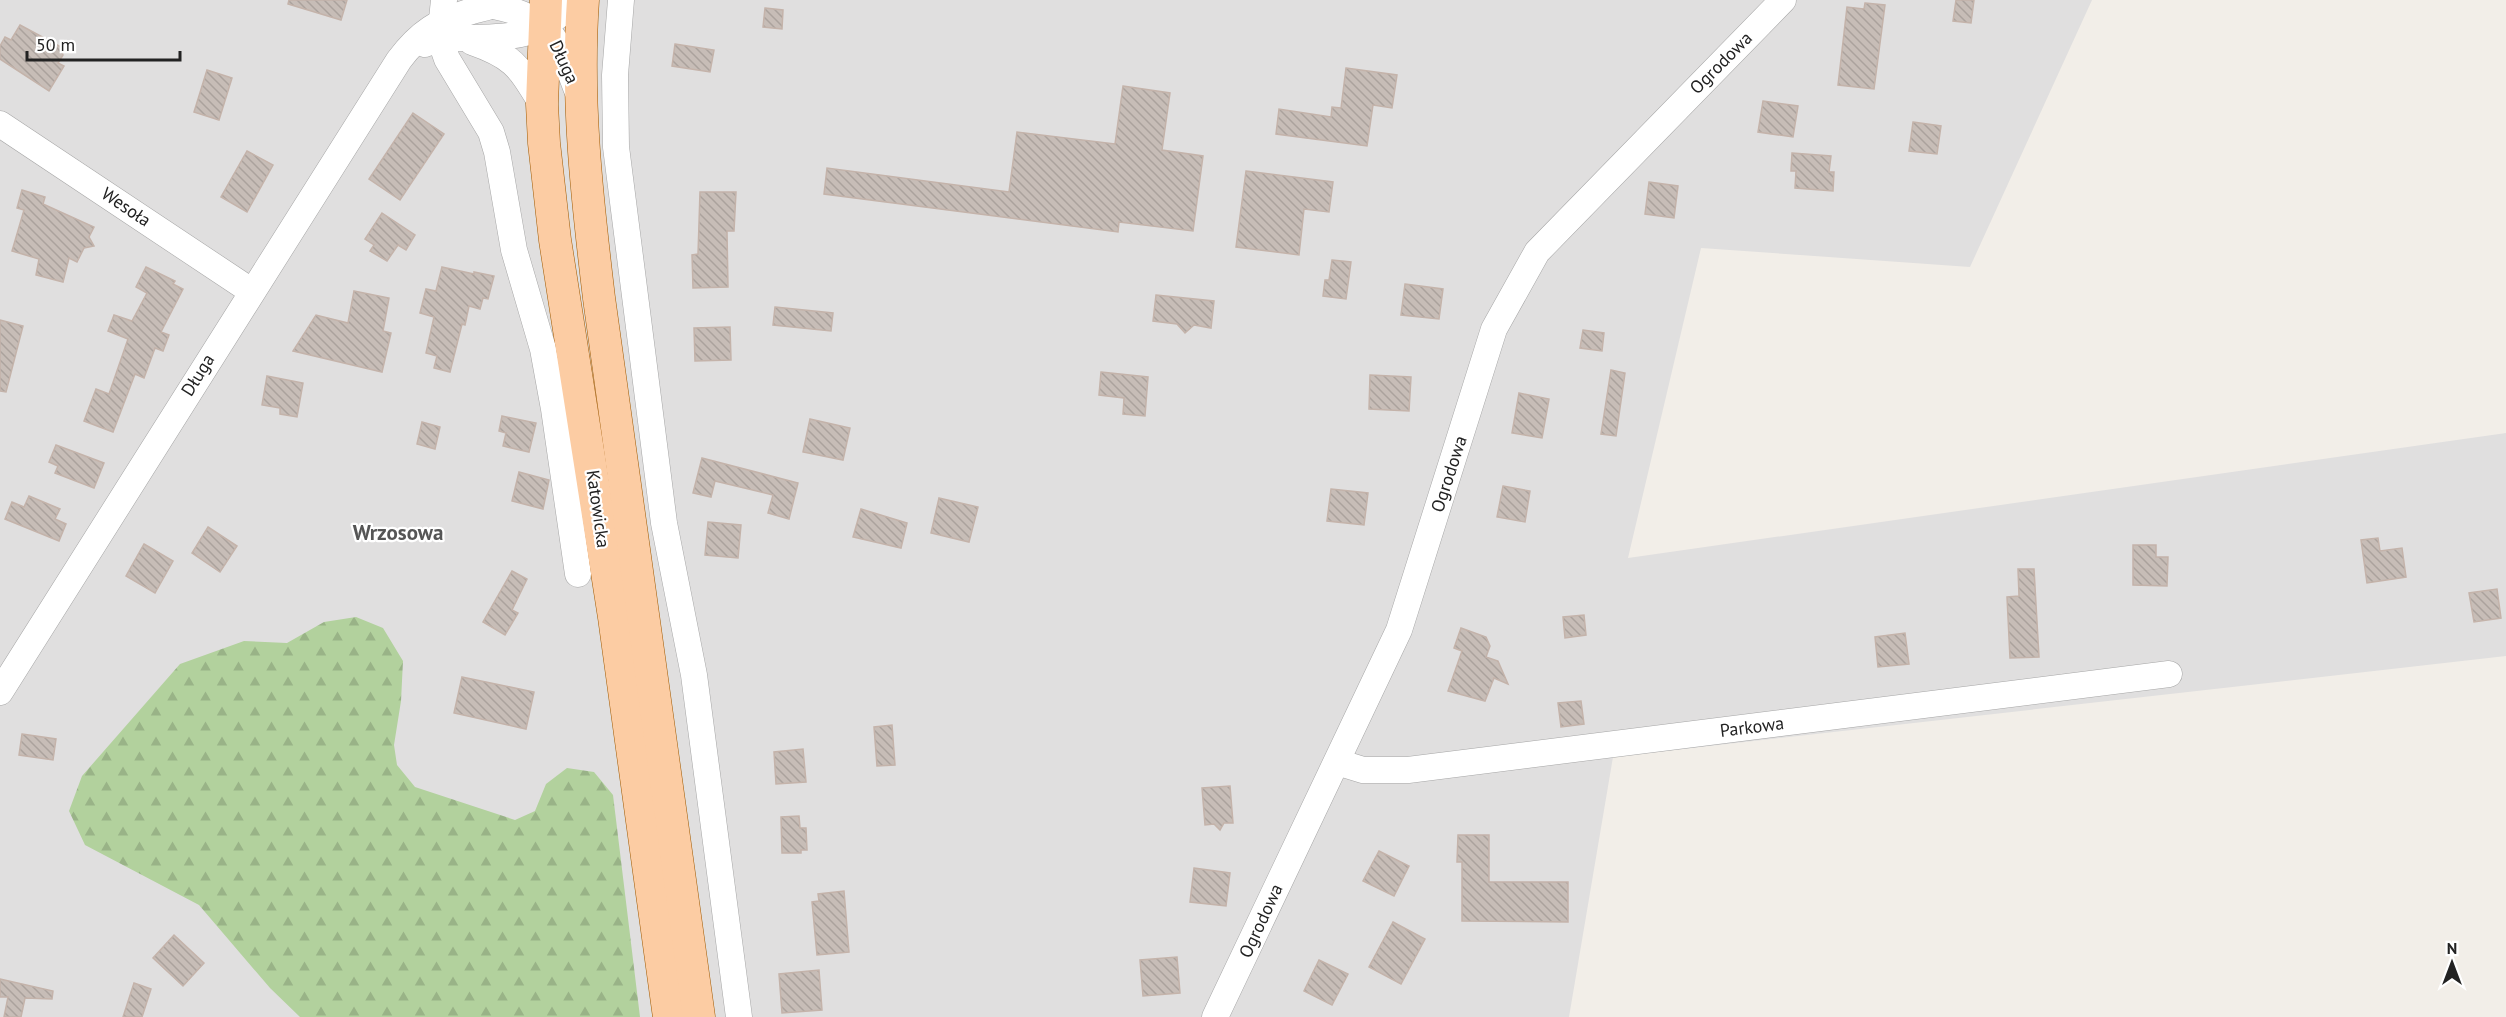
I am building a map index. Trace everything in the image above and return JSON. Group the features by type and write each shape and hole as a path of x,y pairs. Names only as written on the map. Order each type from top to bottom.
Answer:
{"main road":[{"name":"Katowicka","path":"583,0 580,99 583,165 598,298 699,1017"},
{"name":"Katowicka","path":"545,13 544,143 555,240 609,583 669,1017"}],"street":[{"name":"Długa","path":"0,692 252,291 414,40 498,3 524,14 545,13 558,17 573,0"},
{"path":"621,0 615,75 616,147 664,523 694,675 739,1017"},
{"name":"Ogrodowa","path":"1215,1017 1400,630 1494,329 1537,252 1783,0"},
{"name":"Długa","path":"446,25 517,36 545,13"},
{"name":"Długa","path":"545,13 580,99"},
{"path":"543,104 522,72 509,58 446,25 447,58 491,132 498,152 514,250 543,349 578,574"},
{"name":"Wesoła","path":"0,124 252,291"},
{"name":"Parkowa","path":"1336,762 1363,770 1408,770 2169,674"}],"shaded area":[{"path":"0,0 2092,0 1970,267 1701,248 1628,558 2506,433 2506,656 1613,757 1569,1017 0,1017"}],"green space":[{"path":"356,617 383,628 403,661 401,701 394,745 397,765 415,787 515,820 535,811 546,784 567,768 594,772 613,795 640,1017 300,1017 270,988 199,905 85,845 69,811 82,776 180,664 244,641 287,643 324,622"}],"building":[{"path":"289,0 347,0 341,20 288,4"},
{"path":"1956,0 1974,0 1971,23 1953,21"},
{"path":"1865,3 1885,5 1874,89 1838,85 1847,7 1864,9"},
{"path":"765,8 783,10 782,29 763,27"},
{"path":"20,25 61,47 63,55 58,63 64,66 49,91 0,59 0,46 5,37 11,40"},
{"path":"675,44 714,50 710,72 672,66"},
{"path":"1346,68 1397,75 1392,108 1373,105 1367,146 1276,134 1279,109 1331,117 1332,107 1341,108"},
{"path":"207,70 232,78 219,120 194,112"},
{"path":"1123,86 1170,93 1162,150 1203,156 1193,231 1119,222 1118,232 824,194 827,168 1009,192 1017,132 1115,144"},
{"path":"1763,101 1798,106 1793,137 1758,132"},
{"path":"413,113 444,134 400,200 369,179"},
{"path":"1913,122 1941,126 1937,154 1909,151"},
{"path":"247,151 273,165 247,212 221,197"},
{"path":"1792,153 1831,156 1829,172 1834,172 1833,191 1795,188 1796,171 1791,171"},
{"path":"1246,171 1333,182 1329,212 1304,209 1299,255 1236,247"},
{"path":"1649,182 1678,186 1674,218 1645,214"},
{"path":"22,190 45,197 43,204 94,227 89,237 94,246 84,248 77,262 69,258 63,282 36,275 39,259 12,251 24,210 17,208"},
{"path":"700,192 736,192 734,231 727,231 728,287 693,288 692,255 698,254"},
{"path":"382,213 415,235 406,250 398,245 387,261 370,251 374,245 365,239"},
{"path":"1332,260 1351,262 1346,299 1323,296 1325,280 1329,280"},
{"path":"146,267 175,281 173,284 183,289 161,332 169,335 163,351 155,348 144,378 135,374 113,432 84,421 96,389 109,394 128,339 108,331 114,315 132,321 147,293 136,287"},
{"path":"442,267 494,276 488,299 483,298 480,309 469,306 450,372 434,368 437,356 426,353 434,317 420,313 426,289 436,291"},
{"path":"1405,284 1443,289 1439,319 1401,315"},
{"path":"354,291 389,298 383,331 391,333 382,372 293,351 316,315 348,323"},
{"path":"1156,295 1214,301 1211,328 1194,325 1185,333 1177,324 1153,321"},
{"path":"775,307 833,313 831,331 773,325"},
{"path":"0,320 23,326 6,392 0,391"},
{"path":"730,327 731,360 695,361 694,328"},
{"path":"1583,330 1604,333 1602,351 1580,348"},
{"path":"1611,370 1625,373 1616,436 1601,434"},
{"path":"1101,372 1148,377 1145,416 1123,414 1124,398 1099,395"},
{"path":"1370,375 1411,377 1409,411 1369,409"},
{"path":"267,376 303,383 297,417 280,414 280,408 262,405"},
{"path":"1519,393 1549,399 1542,438 1512,433"},
{"path":"502,416 536,423 529,452 503,446 506,433 499,431"},
{"path":"810,419 850,428 843,460 803,452"},
{"path":"422,422 440,427 435,449 417,444"},
{"path":"56,445 104,463 94,488 55,473 58,466 49,462"},
{"path":"702,458 798,483 789,519 768,513 773,495 715,481 711,497 693,493"},
{"path":"519,472 549,480 543,509 512,501"},
{"path":"1503,486 1530,491 1525,522 1497,517"},
{"path":"1331,489 1368,493 1364,525 1327,521"},
{"path":"29,496 60,509 55,519 66,524 59,541 5,519 12,502 24,507"},
{"path":"939,498 978,507 969,542 931,533"},
{"path":"861,509 907,523 901,548 853,537"},
{"path":"708,522 741,525 738,558 705,555"},
{"path":"208,527 237,546 220,572 192,553"},
{"path":"2378,538 2380,551 2402,548 2406,577 2367,583 2361,540"},
{"path":"144,544 173,561 155,593 126,576"},
{"path":"2133,545 2156,545 2156,557 2168,557 2167,586 2133,585"},
{"path":"2018,569 2034,569 2039,657 2010,658 2007,597 2019,596"},
{"path":"512,571 527,579 512,610 518,613 505,635 483,622"},
{"path":"2497,589 2501,618 2474,622 2469,593"},
{"path":"1584,615 1586,635 1565,638 1563,617"},
{"path":"1461,628 1486,637 1490,646 1486,657 1498,661 1508,684 1494,678 1485,701 1448,691 1462,651 1454,648"},
{"path":"1905,633 1909,664 1878,667 1875,637"},
{"path":"462,677 534,692 526,729 454,713"},
{"path":"1581,701 1584,724 1561,727 1558,703"},
{"path":"892,725 895,765 877,766 874,727"},
{"path":"22,734 56,739 53,760 19,755"},
{"path":"803,749 806,782 776,784 774,752"},
{"path":"1230,786 1233,823 1224,823 1220,830 1214,824 1205,825 1202,788"},
{"path":"799,816 800,828 806,828 807,850 801,850 801,853 782,853 781,817"},
{"path":"1458,835 1489,835 1489,882 1568,882 1568,922 1462,921 1462,862 1457,862"},
{"path":"1379,851 1409,866 1394,896 1363,881"},
{"path":"1194,868 1230,873 1226,906 1190,902"},
{"path":"844,891 849,952 817,955 812,902 819,901 818,894"},
{"path":"1393,922 1425,939 1401,984 1369,967"},
{"path":"174,935 204,963 183,986 153,958"},
{"path":"1177,957 1180,993 1143,996 1140,960"},
{"path":"1319,960 1348,974 1332,1005 1304,991"},
{"path":"819,970 822,1010 782,1013 779,974"},
{"path":"0,979 53,991 52,999 25,998 21,1017 4,1017 8,997 0,997"},
{"path":"134,983 151,989 142,1017 123,1017"}],"district":[{"name":"Wrzosowa","path":"398,533"}]}
